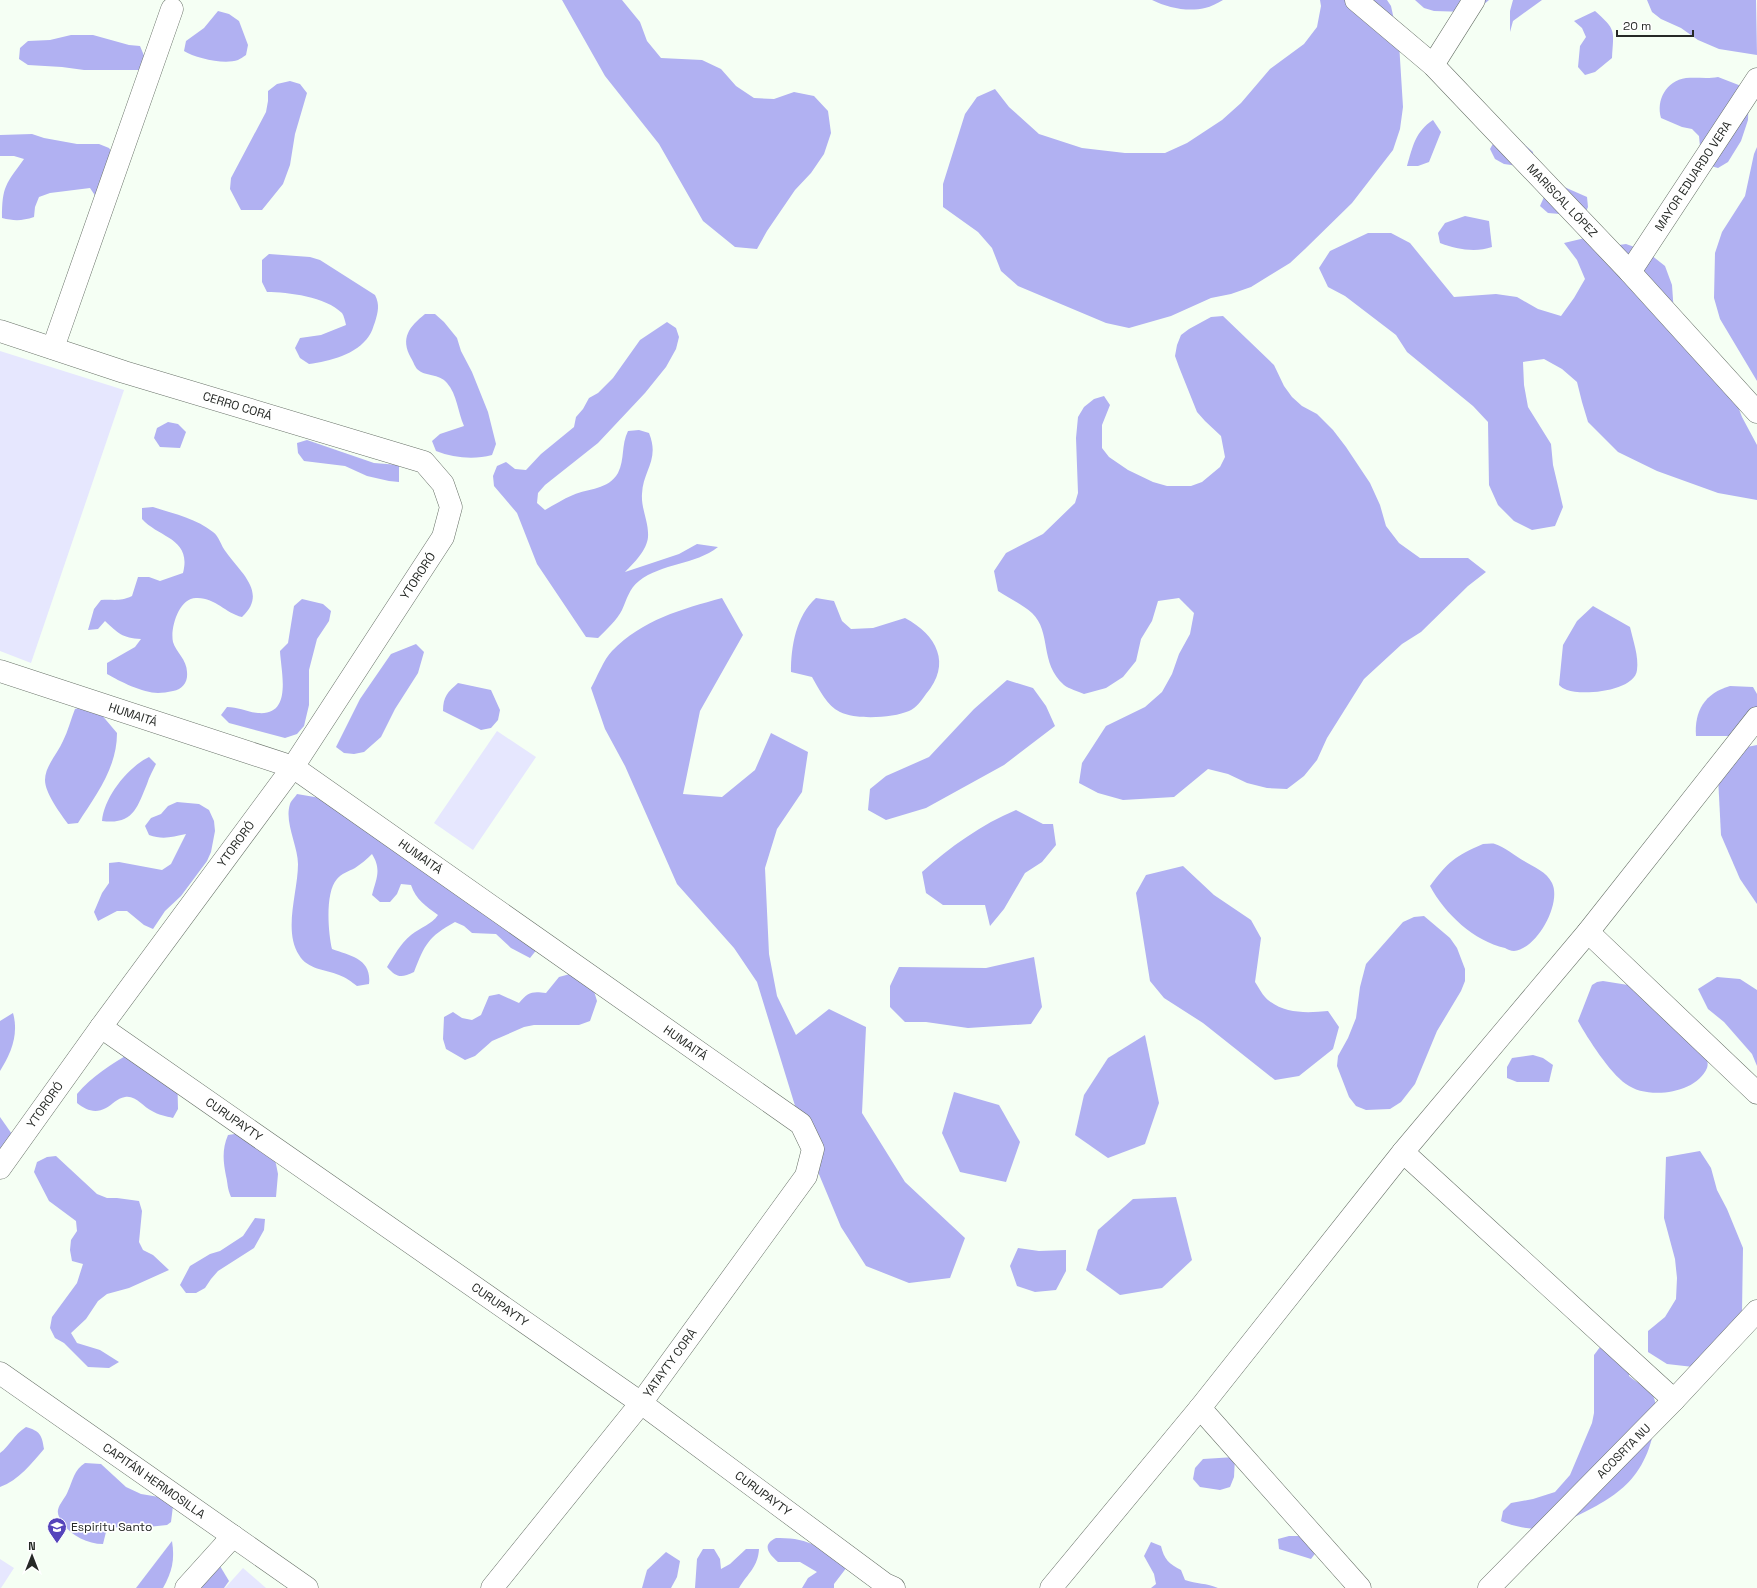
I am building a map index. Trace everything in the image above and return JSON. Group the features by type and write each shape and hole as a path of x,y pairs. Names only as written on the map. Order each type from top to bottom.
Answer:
{"street":[{"name":"MARISCAL LÓPEZ","path":"1356,0 1434,65 1630,272 1757,412"},
{"path":"1434,65 1474,0"},
{"path":"54,348 172,9"},
{"name":"MAYOR EDUARDO VERA","path":"1630,272 1757,79"},
{"name":"CERRO CORÁ","path":"0,331 124,372 424,462 443,484 451,507"},
{"name":"YTORORÓ","path":"0,1168 101,1027 293,767 443,537 451,507"},
{"name":"HUMAITÁ","path":"0,670 293,767 801,1124"},
{"path":"1051,1588 1200,1408 1403,1152 1588,932 1757,718"},
{"path":"1588,932 1757,1093"},
{"name":"CURUPAYTY","path":"101,1027 641,1403 884,1584 894,1588"},
{"name":"YATAYTY CORÁ","path":"492,1588 641,1403 806,1176 813,1149 801,1124"},
{"path":"1403,1152 1674,1400"},
{"name":"ACOSRTA NU","path":"1489,1588 1674,1400 1757,1311"},
{"name":"CAPITÁN HERMOSILLA","path":"0,1373 307,1588"},
{"path":"1200,1408 1360,1588"},
{"path":"186,1588 233,1536"}],"shaded area":[{"path":"562,0 622,0 640,22 647,41 661,58 702,60 721,69 736,86 754,98 774,99 794,92 814,96 828,111 831,133 824,154 811,173 795,190 767,231 757,249 735,247 703,221 659,144 605,76"},
{"path":"1152,0 1223,0 1212,6 1192,10 1171,7"},
{"path":"1320,0 1387,0 1391,6 1399,43 1403,107 1400,129 1393,150 1352,203 1290,263 1251,287 1231,294 1211,298 1171,316 1129,328 1106,323 1018,286 1001,271 992,248 978,232 943,207 943,184 965,114 977,97 995,89 1009,107 1039,134 1082,148 1125,153 1165,153 1187,143 1222,120 1241,103 1270,69 1304,44 1317,27 1321,6"},
{"path":"1415,0 1489,0 1477,10 1467,12 1434,11 1424,8"},
{"path":"1513,0 1542,0 1513,21 1510,32 1510,11"},
{"path":"1647,0 1756,0 1757,55 1719,49 1698,40 1681,28 1661,19 1652,12"},
{"path":"218,11 229,14 239,21 248,45 246,55 238,60 225,62 210,60 184,51 186,41 204,28"},
{"path":"1595,11 1607,22 1612,31 1612,58 1595,72 1585,75 1578,67 1580,46 1586,37 1582,28 1574,21"},
{"path":"71,35 93,35 129,45 140,46 150,70 84,70 28,65 19,59 20,48 28,41 50,40"},
{"path":"1718,77 1749,89 1748,120 1741,141 1728,162 1718,168 1707,165 1701,157 1699,136 1692,129 1682,127 1661,118 1660,105 1664,92 1673,83 1679,80 1686,78"},
{"path":"290,81 300,84 307,93 295,134 290,165 283,184 262,210 241,210 230,189 231,178 266,112 268,91 277,84"},
{"path":"1433,120 1441,132 1429,162 1418,166 1407,166 1418,135 1422,129"},
{"path":"32,134 44,138 77,144 99,144 109,148 116,158 102,206 90,188 50,193 39,197 35,207 34,217 18,220 2,218 3,199 6,186 24,159 14,156 0,156 0,135"},
{"path":"1495,140 1519,140 1533,152 1534,163 1525,167 1504,164 1495,159 1490,149"},
{"path":"1757,147 1757,381 1720,319 1714,298 1715,253 1722,232 1745,196 1754,154"},
{"path":"1562,186 1587,197 1588,207 1584,216 1548,213 1540,206 1544,197"},
{"path":"1465,216 1489,221 1492,247 1479,250 1466,250 1440,243 1438,233 1445,223"},
{"path":"1368,233 1391,233 1410,243 1454,297 1496,294 1517,297 1538,309 1561,316 1585,279 1577,260 1564,243 1585,238 1605,247 1626,244 1646,251 1665,266 1672,285 1675,328 1734,396 1742,417 1757,445 1757,500 1718,493 1657,471 1618,452 1588,422 1577,382 1562,369 1544,359 1523,362 1524,385 1528,407 1551,444 1553,465 1563,507 1555,526 1532,530 1514,521 1498,505 1489,485 1488,422 1473,406 1407,352 1396,335 1345,296 1328,287 1319,268 1330,251"},
{"path":"269,254 310,257 320,260 375,295 378,305 377,315 371,333 364,343 350,352 334,359 309,364 300,358 295,348 300,338 321,335 346,325 342,313 317,299 296,294 267,292 262,282 262,260"},
{"path":"425,314 435,314 444,322 457,338 461,351 472,372 488,412 496,444 492,455 485,457 464,458 436,451 432,441 440,434 464,426 450,387 444,380 417,369 408,351 406,339 408,333"},
{"path":"1223,316 1274,365 1284,386 1292,397 1302,406 1317,414 1333,430 1370,483 1380,505 1386,526 1399,543 1420,558 1468,558 1486,572 1468,586 1421,632 1402,644 1364,679 1327,738 1317,760 1304,776 1287,789 1267,788 1247,783 1228,774 1208,769 1174,797 1123,800 1098,793 1079,783 1082,763 1106,726 1145,707 1162,692 1172,674 1179,654 1190,634 1194,613 1179,598 1158,601 1152,621 1141,639 1136,661 1123,677 1106,688 1084,694 1064,685 1056,676 1048,658 1042,629 1038,621 1032,613 1020,604 998,591 994,571 1006,553 1043,534 1075,503 1078,493 1076,438 1078,417 1084,407 1094,399 1104,396 1110,405 1102,425 1102,448 1109,457 1128,470 1153,482 1167,486 1191,486 1202,482 1220,467 1225,457 1221,436 1197,412 1175,356 1181,335 1211,317"},
{"path":"667,322 676,328 679,337 676,349 666,367 645,393 598,443 545,485 538,493 537,503 545,510 573,495 604,486 609,483 614,479 620,468 624,442 628,431 639,430 649,433 653,451 642,494 648,537 643,551 625,572 679,554 697,544 718,547 699,557 648,575 639,581 631,591 620,614 611,625 598,638 586,637 537,564 517,513 494,486 493,476 497,466 506,462 515,469 526,470 541,454 574,427 576,417 583,409 589,398 598,393 613,378 640,340"},
{"path":"0,351 124,390 31,663 0,651"},
{"path":"168,422 178,424 186,432 180,448 160,447 154,438 157,428"},
{"path":"307,440 374,463 399,465 399,482 367,476 345,466 304,461 298,453 297,443"},
{"path":"153,507 200,523 215,534 224,550 245,575 252,591 253,600 242,617 203,598 190,599 180,608 174,622 172,636 174,646 187,668 187,679 180,689 160,693 138,689 107,674 107,663 135,647 141,639 121,634 105,621 98,629 88,630 94,609 101,600 120,600 132,596 138,577 149,577 160,581 183,573 185,561 183,552 172,540 142,519 142,508"},
{"path":"722,598 743,635 700,711 683,794 722,797 755,770 771,733 808,752 802,792 777,829 765,868 769,954 777,996 796,1035 829,1009 866,1027 862,1113 905,1182 965,1238 950,1278 909,1283 866,1266 841,1227 808,1148 757,982 734,948 677,884 625,766 605,729 591,688 609,654 636,631 678,611"},
{"path":"816,598 834,601 842,621 851,629 873,628 905,618 916,625 933,642 939,661 938,672 934,683 923,699 912,710 884,717 847,715 831,706 812,677 791,672 792,652 799,622 809,605"},
{"path":"302,599 323,604 331,611 329,621 317,639 309,670 309,705 304,726 297,734 285,738 229,723 221,715 227,707 258,713 269,712 276,708 281,700 283,681 280,651 288,643 294,606"},
{"path":"1593,606 1630,627 1636,654 1637,670 1634,677 1627,683 1618,687 1596,692 1575,692 1567,690 1559,685 1563,645 1577,621"},
{"path":"416,644 424,652 418,673 395,709 381,737 364,752 354,754 344,753 336,747 360,699 391,654"},
{"path":"1007,680 1033,688 1046,706 1055,726 1004,765 926,808 886,820 868,810 870,789 886,776 929,757 974,709"},
{"path":"458,683 491,690 500,710 498,720 491,728 481,730 443,711 445,698 451,689"},
{"path":"1730,686 1753,687 1757,694 1757,726 1740,736 1696,736 1697,719 1703,704 1714,693"},
{"path":"85,706 95,707 117,733 116,746 109,769 98,791 78,823 68,824 50,797 45,780 49,765 61,746 75,709"},
{"path":"497,731 536,757 473,850 434,823"},
{"path":"1757,745 1757,904 1740,879 1721,835 1717,757 1737,749"},
{"path":"149,757 156,764 137,807 132,813 121,820 112,822 102,821 107,802 118,784 133,768"},
{"path":"297,794 326,799 538,948 530,958 511,948 496,934 472,933 464,926 455,922 439,932 428,942 421,954 414,972 402,976 397,975 387,967 398,950 411,935 429,924 438,915 419,899 411,885 401,884 397,894 390,902 380,902 372,895 377,874 377,865 372,854 355,868 337,879 333,885 328,912 329,933 332,949 353,957 364,964 369,976 369,984 357,986 341,976 307,964 299,955 294,945 292,934 292,911 298,864 290,826 289,811 291,803"},
{"path":"177,802 199,804 209,810 214,821 215,831 211,852 207,861 181,896 165,911 153,929 144,925 127,911 117,911 98,921 94,912 102,893 109,883 109,863 119,862 162,870 171,864 186,834 168,838 154,837 149,835 145,826 151,818 161,814 168,806"},
{"path":"1016,810 1043,824 1053,824 1056,845 1042,862 1025,873 1004,909 990,926 985,905 943,905 926,893 922,872 979,829"},
{"path":"1483,844 1494,844 1502,847 1544,873 1552,883 1554,902 1550,913 1539,934 1523,948 1514,951 1510,950 1493,944 1472,933 1452,916 1430,886 1453,860 1465,852"},
{"path":"1183,866 1214,895 1251,920 1261,938 1255,982 1266,998 1275,1005 1296,1012 1328,1011 1339,1027 1333,1049 1299,1076 1275,1080 1203,1023 1164,998 1150,981 1136,893 1146,875"},
{"path":"1424,916 1450,938 1457,948 1465,969 1465,981 1461,991 1437,1031 1415,1084 1401,1102 1390,1109 1366,1110 1356,1106 1349,1097 1337,1066 1338,1056 1348,1038 1356,1018 1360,987 1366,964 1403,922 1414,917"},
{"path":"1034,957 1042,1007 1031,1024 968,1028 926,1022 905,1022 890,1007 890,986 899,967 986,968"},
{"path":"570,974 590,978 597,1001 590,1021 579,1025 534,1025 524,1027 492,1041 475,1056 465,1060 446,1049 443,1039 444,1017 453,1012 462,1018 472,1020 481,1015 489,996 499,994 519,1003 528,994 537,992 546,993 559,977"},
{"path":"1717,977 1740,979 1757,990 1757,1066 1752,1054 1724,1022 1708,1009 1698,989"},
{"path":"1603,981 1628,985 1704,1050 1708,1066 1701,1077 1693,1084 1682,1089 1658,1093 1635,1089 1620,1079 1600,1055 1578,1021 1592,985"},
{"path":"13,1013 15,1029 13,1044 11,1051 0,1071 0,1021"},
{"path":"1145,1035 1159,1103 1145,1144 1108,1158 1075,1135 1084,1095 1108,1058"},
{"path":"132,1052 177,1067 178,1109 173,1118 154,1112 136,1099 129,1097 120,1099 98,1111 84,1108 77,1103 77,1094 89,1082"},
{"path":"1533,1055 1543,1058 1553,1065 1549,1082 1517,1082 1507,1078 1507,1067 1512,1058"},
{"path":"954,1092 999,1105 1020,1142 1006,1182 960,1172 942,1133"},
{"path":"0,1117 14,1137 0,1150"},
{"path":"249,1132 268,1144 276,1164 278,1174 276,1197 231,1197 228,1189 224,1160 226,1140 228,1135"},
{"path":"1700,1151 1711,1168 1717,1190 1727,1209 1743,1248 1742,1312 1711,1369 1667,1364 1648,1352 1648,1331 1665,1317 1676,1299 1677,1278 1675,1259 1664,1218 1666,1157"},
{"path":"56,1156 97,1194 107,1198 139,1201 142,1211 139,1242 143,1250 153,1255 169,1270 129,1288 107,1294 98,1301 86,1319 71,1333 77,1343 100,1350 119,1362 109,1368 88,1367 64,1343 55,1338 50,1328 52,1317 77,1283 83,1264 72,1261 70,1250 71,1240 77,1231 76,1221 49,1201 34,1172 37,1162 47,1157"},
{"path":"1176,1197 1192,1260 1162,1288 1120,1295 1086,1270 1098,1230 1133,1199"},
{"path":"255,1218 265,1219 264,1230 254,1248 218,1271 205,1288 196,1293 186,1293 180,1285 190,1266 210,1254 220,1251 243,1236"},
{"path":"1018,1248 1039,1251 1066,1250 1066,1271 1056,1290 1035,1292 1017,1286 1010,1266"},
{"path":"1603,1343 1629,1355 1629,1376 1647,1388 1654,1397 1656,1410 1653,1434 1647,1453 1639,1469 1629,1482 1617,1493 1603,1502 1554,1527 1541,1529 1527,1528 1501,1521 1503,1511 1511,1503 1533,1499 1555,1492 1570,1475 1592,1423 1594,1413 1594,1355"},
{"path":"26,1427 40,1434 44,1449 19,1476 0,1487 0,1453 18,1433"},
{"path":"1235,1457 1234,1477 1230,1487 1220,1490 1200,1487 1193,1479 1195,1468 1203,1459"},
{"path":"85,1463 101,1464 126,1487 141,1494 159,1497 173,1506 171,1522 167,1525 129,1529 113,1527 107,1528 103,1544 97,1544 74,1535 65,1527 58,1515 58,1510 76,1472"},
{"path":"1289,1536 1302,1536 1317,1551 1311,1559 1279,1549 1278,1539"},
{"path":"776,1538 797,1539 814,1545 831,1554 847,1567 834,1584 834,1588 802,1588 808,1578 817,1572 800,1562 778,1562 768,1550 771,1541"},
{"path":"172,1541 172,1566 169,1577 163,1588 136,1588"},
{"path":"1151,1542 1161,1546 1165,1558 1173,1566 1181,1570 1185,1580 1218,1588 1151,1588 1156,1584 1154,1574 1144,1556"},
{"path":"703,1549 714,1549 720,1559 721,1569 730,1564 746,1549 759,1549 755,1565 739,1588 695,1588 697,1559"},
{"path":"666,1552 680,1561 677,1577 671,1588 642,1588 647,1570"},
{"path":"0,1559 14,1568 1,1588 0,1588"},
{"path":"220,1566 229,1581 224,1588 194,1588"},
{"path":"243,1568 266,1588 225,1588"}],"place":[{"name":"Espiritu Santo","path":"57,1544"}]}
